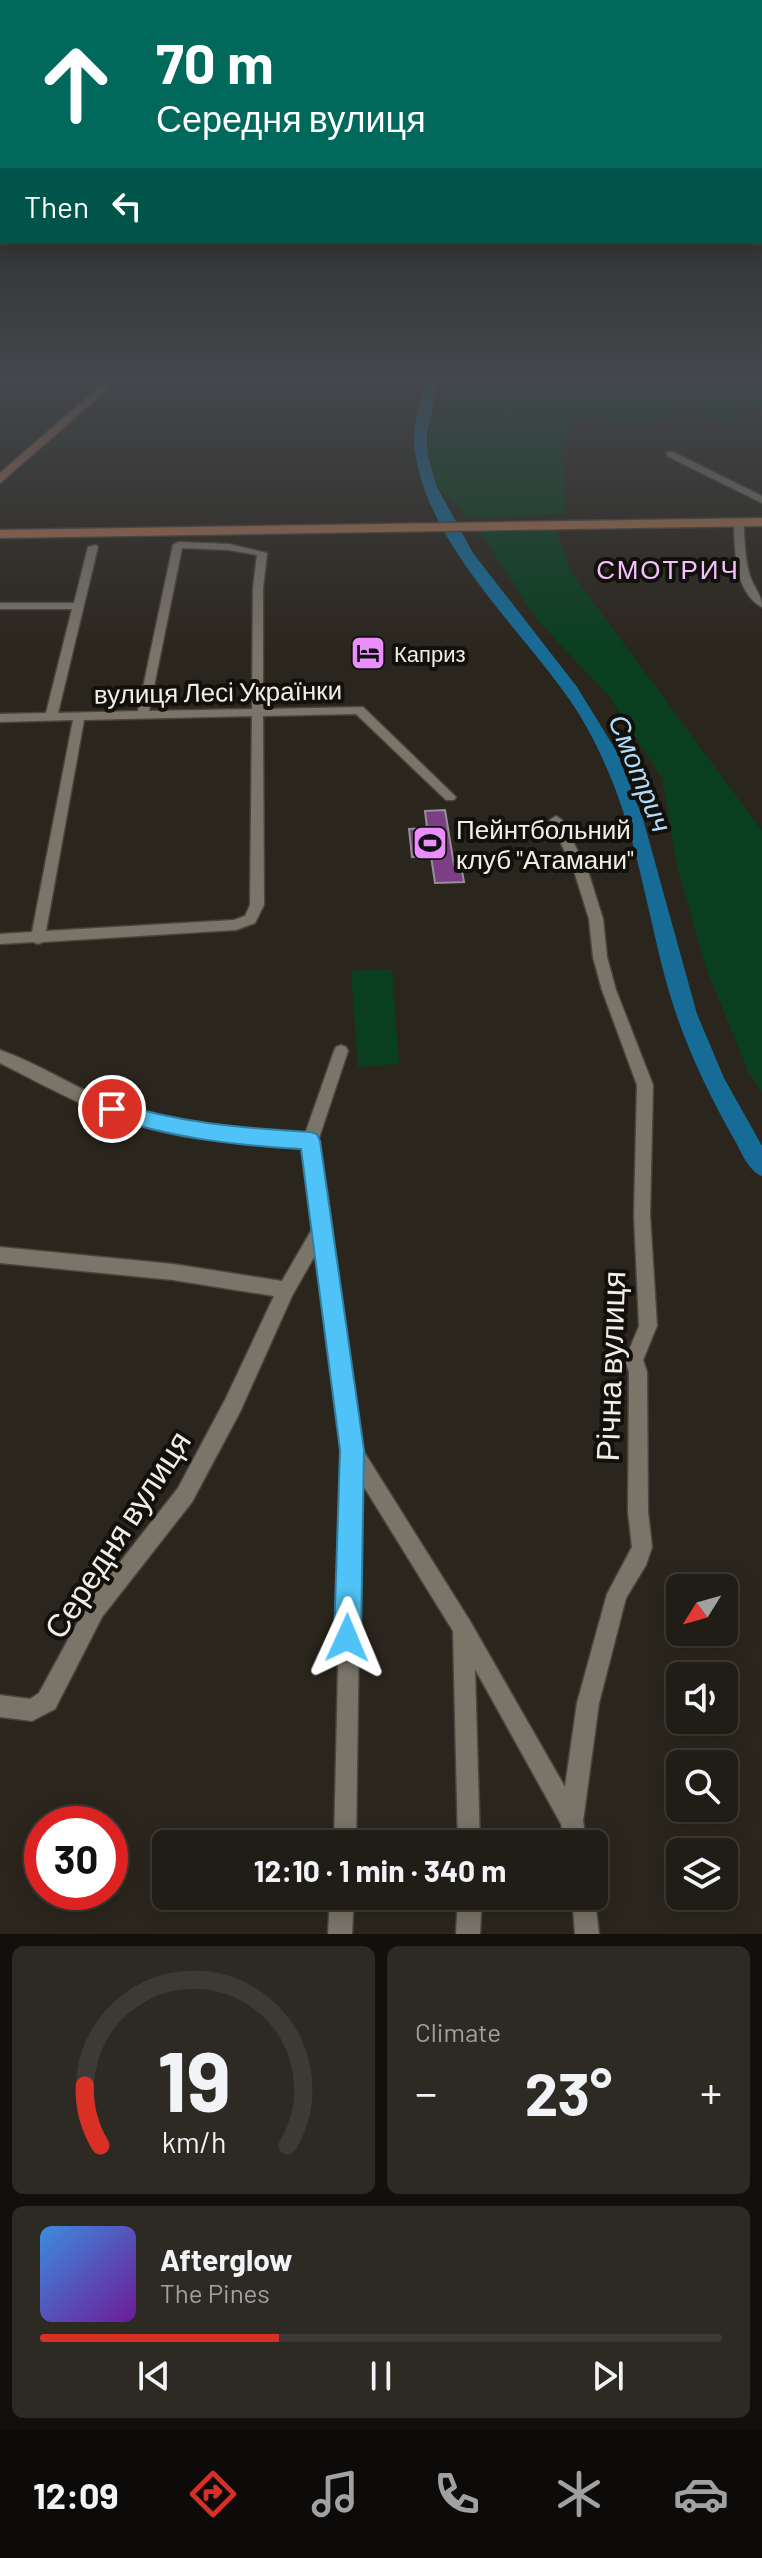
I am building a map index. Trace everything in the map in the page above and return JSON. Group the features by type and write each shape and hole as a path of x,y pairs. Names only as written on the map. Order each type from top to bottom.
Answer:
{"main road":[{"path":"0,534 762,522"}],"street":[{"path":"705,471 762,500"},
{"path":"739,522 740,544 750,591 762,604"},
{"path":"0,939 236,925 250,919 257,905 258,588 262,553 229,547 178,545 143,714"},
{"path":"51,717 93,547"},
{"path":"0,606 77,606"},
{"name":"вулиця Лесі Українки","path":"0,718 359,710 450,797"},
{"path":"38,939 79,716"},
{"name":"Річна вулиця","path":"556,820 581,871 596,919 600,957 609,990 645,1085 642,1215 648,1326 634,1360 638,1372 638,1512 642,1547 639,1558 617,1594 606,1629 580,1746 574,1830"},
{"path":"341,1051 310,1141 352,1450 345,1830"},
{"path":"0,1056 76,1093 147,1122 226,1136 310,1141"},
{"name":"Середня вулиця","path":"0,1706 32,1710 47,1701 95,1610 185,1495 233,1405 286,1290 322,1227"},
{"path":"0,1255 173,1272 286,1290"},
{"name":"Річна вулиця","path":"352,1450 463,1628 572,1821"},
{"path":"463,1628 469,1830"},
{"path":"340,1934 341,1910"},
{"path":"468,1934 469,1910"},
{"path":"585,1910 587,1934"}],"green space":[{"path":"429,471 563,471 565,514 469,518 430,479"},
{"path":"479,530 556,530 571,572 762,831 762,1092 748,1071 706,968 677,866 662,778 608,695 538,621"},
{"path":"392,969 399,1064 358,1067 351,971"}],"building":[{"name":"Каприз","path":"374,641 378,665 361,665 359,642"},
{"name":"Пейнтбольний клуб \"Атамани\"","path":"445,810 454,865 461,865 464,882 435,883 431,856 412,857 409,829 427,828 425,811"}],"waterway":[{"name":"Смотрич","path":"426,471 445,519 467,555 572,691 609,752 644,853 686,1014 704,1060 762,1166"}],"place":[{"name":"Каприз","path":"368,653"},
{"name":"Пейнтбольний клуб \"Атамани\"","path":"430,843"}],"district":[{"name":"СМОТРИЧ","path":"668,568"}],"route":[{"path":"112,1109 147,1122 226,1136 310,1141 352,1450 347,1638"}]}
